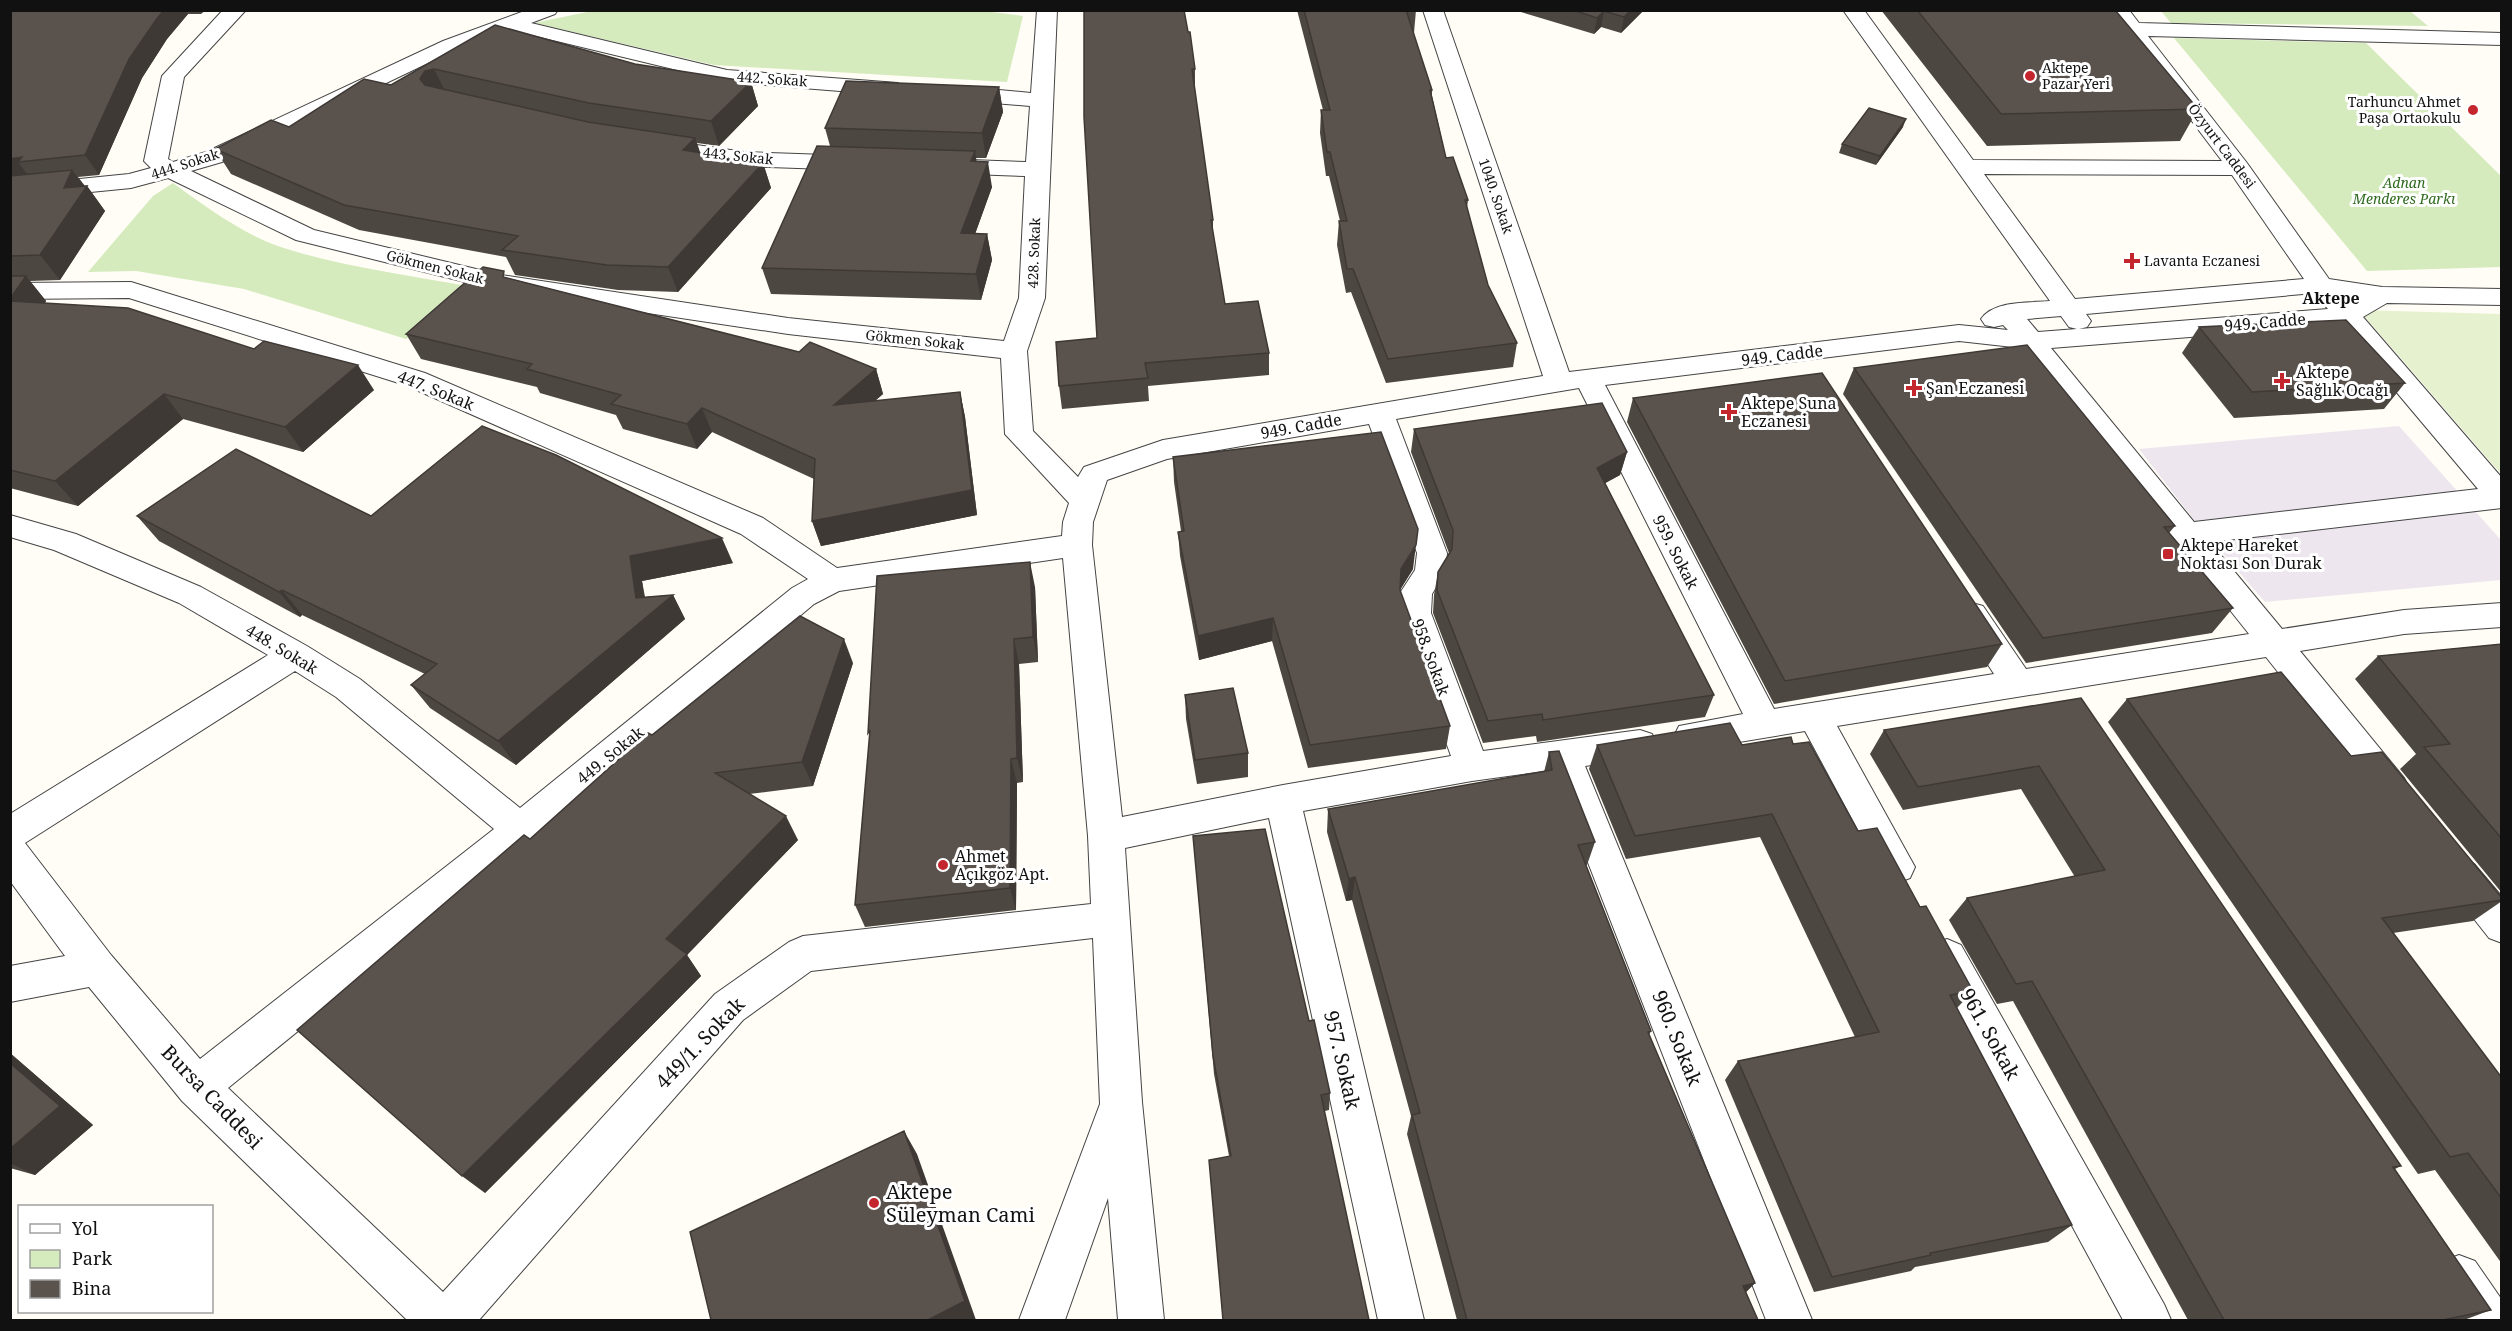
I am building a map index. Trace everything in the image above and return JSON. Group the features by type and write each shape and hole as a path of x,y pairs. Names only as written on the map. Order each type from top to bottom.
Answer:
{"street":[{"path":"170,170 156,161 173,76 219,25 236,10"},
{"name":"444. Sokak","path":"10,193 131,181 214,157 450,45 548,10"},
{"name":"1040. Sokak","path":"1433,10 1574,381"},
{"path":"1853,10 2090,336"},
{"name":"Özyurt Caddesi","path":"2118,10 2239,168 2311,286 2497,504"},
{"name":"428. Sokak","path":"1046,11 1032,298 1014,351 1019,434 1085,501"},
{"name":"442. Sokak","path":"509,23 555,36 727,75 913,90"},
{"path":"2133,28 2502,39"},
{"path":"936,92 1041,100"},
{"name":"443. Sokak","path":"631,142 744,159 873,163"},
{"path":"920,165 1037,169"},
{"path":"1966,167 2239,168"},
{"name":"Gökmen Sokak","path":"170,170 305,235 501,283 788,326 1014,351"},
{"path":"2414,816 2267,644 2011,328 2068,307 2311,286 2382,295 2502,297"},
{"name":"447. Sokak","path":"10,291 131,290 415,379 752,526 832,580"},
{"name":"949. Cadde","path":"1085,501 1094,474 1163,450 1574,381 2011,328 2090,336 2336,317 2382,295"},
{"path":"1799,352 1819,382"},
{"name":"959. Sokak","path":"1574,381 1765,724"},
{"name":"958. Sokak","path":"1379,413 1432,553 1430,571 1416,594 1415,613 1472,767"},
{"path":"1085,501 1078,522 1077,545 1106,836 1121,1102 1141,1320"},
{"path":"2178,536 2497,504"},
{"name":"448. Sokak","path":"10,526 65,542 190,595 295,655 348,688 520,829"},
{"name":"449. Sokak","path":"197,1087 520,829 803,596 832,580 1077,545"},
{"path":"1960,596 2018,684"},
{"path":"1106,836 1472,767 1564,756 2018,684 2067,692 2267,644 2404,622 2502,615"},
{"path":"10,833 295,655"},
{"name":"961. Sokak","path":"1814,716 2148,1320"},
{"name":"960. Sokak","path":"1564,756 1789,1320"},
{"name":"957. Sokak","path":"1283,801 1401,1320"},
{"name":"Bursa Caddesi","path":"10,851 97,969 197,1087 439,1320"},
{"path":"2443,853 2502,926"},
{"name":"449/1. Sokak","path":"448,1320 729,1007 803,954 1110,918"},
{"path":"10,984 97,969"},
{"path":"1042,1320 1121,1102"},
{"path":"2442,1251 2488,1320"}],"shaded area":[{"path":"2399,426 2501,540 2501,580 2265,602 2198,525 2139,449"}],"green space":[{"path":"976,10 1023,16 1007,82 714,65 534,23 592,11"},
{"path":"2161,11 2410,11 2428,26 2171,23"},
{"name":"Adnan Menderes Parkı","path":"2174,38 2366,43 2501,176 2501,267 2367,271"},
{"path":"173,183 235,225 275,245 322,259 472,287 406,339 244,289 136,271 88,272 153,196"},
{"path":"2359,310 2501,314 2501,474"}],"building":[{"path":"10,10 164,10 129,59 85,155 18,162 22,157 10,159"},
{"path":"1084,10 1184,10 1188,32 1190,32 1195,69 1192,69 1213,220 1211,220 1225,304 1258,301 1269,353 1145,363 1148,378 1059,386 1056,342 1097,338 1084,117"},
{"path":"1304,10 1406,10 1432,90 1430,90 1446,158 1453,157 1468,200 1465,200 1488,285 1517,343 1388,359 1353,269 1347,269 1339,221 1347,221 1330,152 1327,152 1321,110 1330,110"},
{"path":"1573,10 1631,10 1624,17 1604,11 1597,18"},
{"name":"Aktepe Pazar Yeri","path":"1917,10 2115,10 2198,109 2001,114"},
{"path":"495,25 635,64 751,82 711,121 589,103 434,69 425,71 420,79 425,85 588,122 695,138 683,150 763,163 668,267 607,265 502,250 518,236 344,205 215,149 271,120 289,127 364,79 391,85"},
{"path":"846,81 999,87 982,133 825,128"},
{"path":"1869,108 1906,119 1880,156 1842,144"},
{"path":"817,146 975,151 971,161 988,162 961,233 987,234 976,274 762,268"},
{"path":"72,170 64,188 87,186 40,255 10,256 10,176"},
{"path":"483,267 504,271 503,277 799,352 810,342 876,369 834,405 960,392 972,490 812,521 815,459 702,408 687,424 611,404 621,395 527,369 532,364 406,334"},
{"path":"10,276 26,276 10,299"},
{"path":"10,301 128,308 254,349 264,341 358,365 285,427 164,394 55,481 10,470"},
{"path":"2346,320 2405,383 2252,392 2199,327"},
{"path":"2027,345 2175,526 2164,527 2233,608 2043,638 1854,368"},
{"path":"1822,373 2002,644 1785,681 1633,398"},
{"path":"1602,403 1627,452 1597,468 1714,695 1543,720 1542,714 1488,721 1437,590 1438,572 1452,549 1453,530 1414,429"},
{"path":"482,426 556,455 722,538 630,556 636,598 673,595 498,741 411,685 437,664 282,590 279,592 137,516 236,449 371,516"},
{"path":"1381,432 1418,529 1416,545 1401,569 1400,590 1450,726 1310,745 1273,618 1198,636 1178,532 1184,531 1173,457"},
{"path":"1030,562 1033,637 1014,639 1017,758 1011,759 1010,888 855,905 870,730 868,733 877,576"},
{"path":"800,616 844,639 802,762 715,773 786,816 666,939 687,954 462,1176 297,1030 524,835 530,839 648,733 652,735"},
{"path":"2502,644 2502,839 2424,747 2450,744 2378,656"},
{"path":"2281,672 2351,756 2382,752 2502,898 2502,900 2382,918 2502,1078 2502,1199 2468,1153 2450,1157 2127,699"},
{"path":"1233,688 1248,753 1195,760 1185,695"},
{"path":"2081,698 2401,1166 2393,1167 2491,1310 2443,1320 2224,1320 2032,981 2016,984 1967,898 2105,870 2039,766 1918,787 1884,730"},
{"path":"1730,723 1742,745 1791,737 1793,744 1809,742 1858,831 1877,828 1920,907 1926,906 1973,991 1950,995 2072,1225 1930,1253 1931,1255 1832,1277 1738,1061 1879,1032 1772,814 1635,836 1597,745"},
{"path":"1559,751 1595,842 1578,845 1651,1031 1648,1032 1755,1283 1743,1286 1758,1320 1467,1320 1412,1115 1420,1113 1355,877 1349,879 1328,809 1552,770 1549,752"},
{"path":"1265,829 1309,1021 1314,1020 1330,1093 1321,1095 1369,1320 1223,1320 1209,1160 1231,1156 1213,1056 1193,836"},
{"path":"10,1063 60,1106 10,1149"},
{"name":"Aktepe Süleyman Cami","path":"904,1131 965,1301 928,1320 711,1320 690,1232"}],"place":[{"name":"Aktepe Pazar Yeri","path":"2030,76"},
{"name":"Tarhuncu Ahmet Paşa Ortaokulu","path":"2473,110"},
{"name":"Lavanta Eczanesi","path":"2132,261"},
{"name":"Aktepe Sağlık Ocağı","path":"2282,381"},
{"name":"Şan Eczanesi","path":"1914,388"},
{"name":"Aktepe Suna Eczanesi","path":"1729,412"},
{"name":"Aktepe Hareket Noktası Son Durak","path":"2168,554"},
{"name":"Ahmet Açıkgöz Apt.","path":"943,865"},
{"name":"Aktepe Süleyman Cami","path":"874,1203"}],"district":[{"name":"Aktepe","path":"2331,298"}]}
